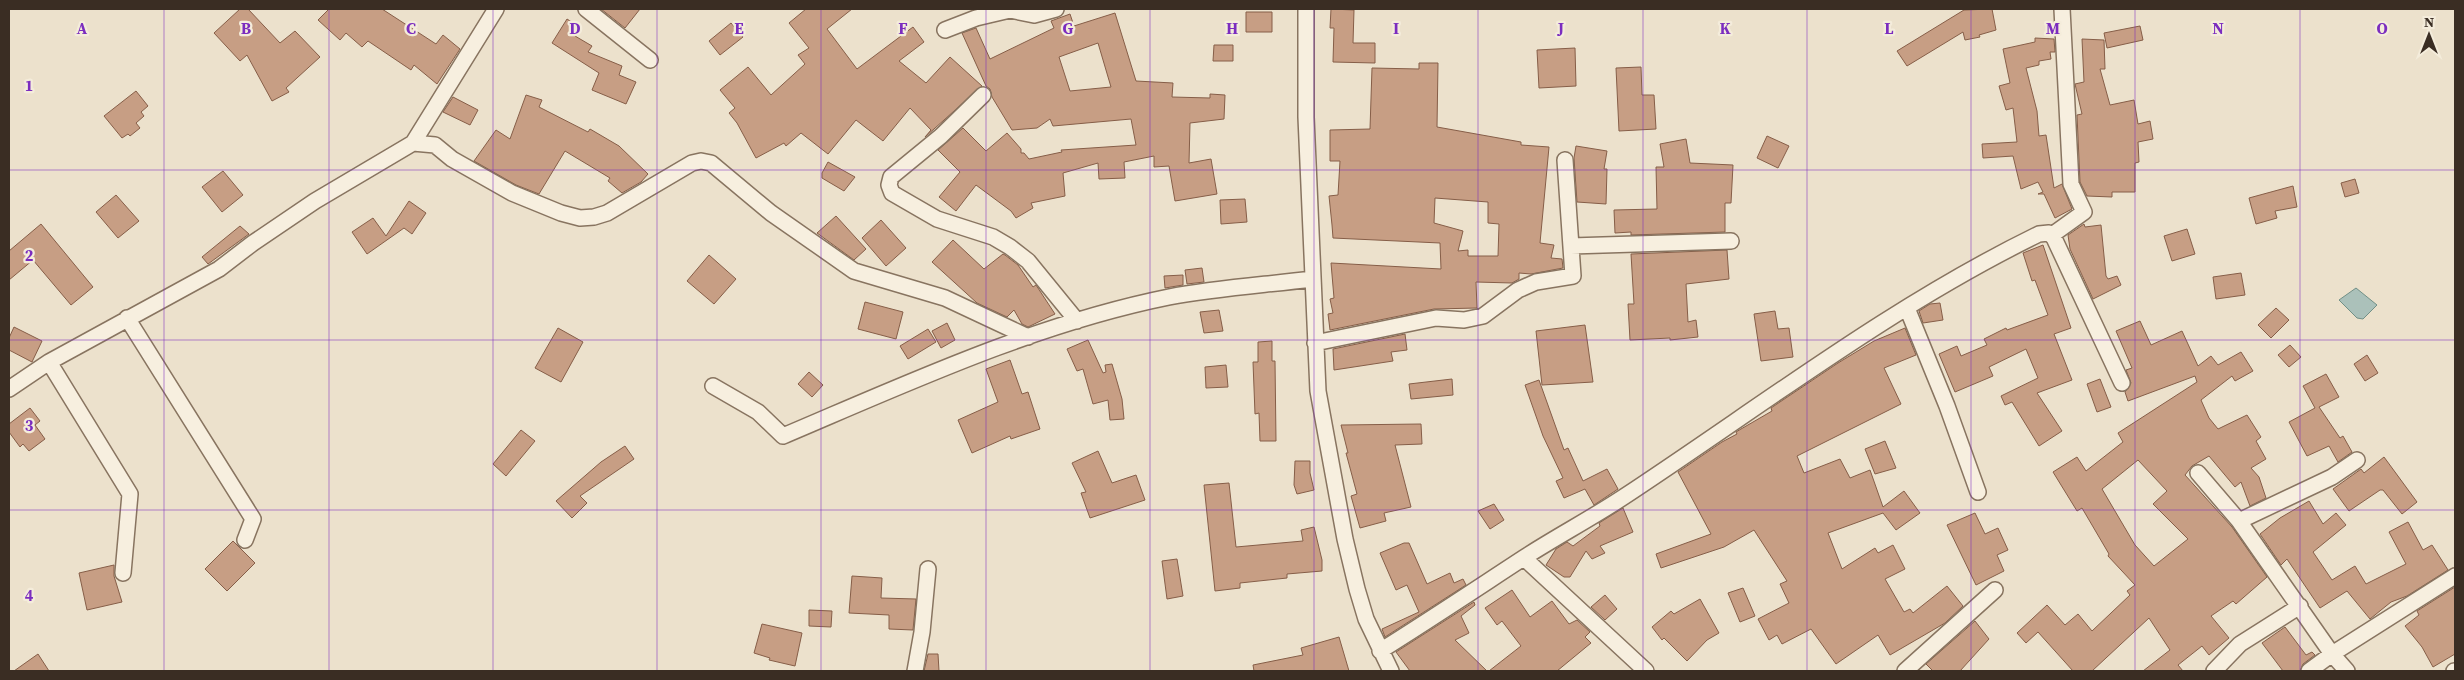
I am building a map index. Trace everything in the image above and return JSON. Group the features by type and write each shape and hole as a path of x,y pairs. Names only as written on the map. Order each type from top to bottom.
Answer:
{"street":[{"path":"9,389 49,362 219,269 253,243 315,201 413,143 496,9"},
{"path":"586,9 650,60"},
{"path":"945,30 976,18 1010,10 1034,15 1056,9"},
{"path":"1306,9 1306,117 1318,391 1345,539 1366,619 1391,671"},
{"path":"1380,651 1621,498 1760,403 1939,288 2029,239 2040,234 2052,235 2084,212 2071,184 2062,9"},
{"path":"983,95 941,136 891,177 889,186 892,193 937,219 993,237 1010,247 1028,261 1077,321"},
{"path":"413,143 435,145 452,159 512,193 580,218 594,217 607,213 692,163 701,161 711,163 771,213 854,271 945,298 1028,337"},
{"path":"1315,343 1436,318 1464,320 1483,316 1518,290 1536,282 1573,276 1565,160"},
{"path":"2052,235 2122,383"},
{"path":"1571,246 1731,241"},
{"path":"713,386 758,412 783,436 917,379 1028,337 1077,321 1169,297 1312,279"},
{"path":"1907,308 1947,406 1978,492"},
{"path":"127,318 253,519 245,540"},
{"path":"49,362 130,494 123,573"},
{"path":"2239,522 2332,477 2357,460"},
{"path":"2198,473 2239,522 2332,654 2347,671"},
{"path":"1524,558 1646,671"},
{"path":"915,671 922,632 928,569"},
{"path":"2309,671 2332,654 2455,576"},
{"path":"1905,671 1995,590"},
{"path":"2214,671 2240,644 2300,606"}],"water":[{"path":"2356,288 2377,305 2363,319 2357,318 2339,300"}],"building":[{"path":"240,9 248,9 280,43 295,31 320,57 286,88 289,92 272,101 247,55 240,61 214,33"},
{"path":"329,9 382,9 436,44 443,35 460,49 437,84 414,65 411,70 368,41 362,47 346,33 340,40 318,20"},
{"path":"601,9 640,9 625,28"},
{"path":"806,9 852,9 827,29 857,69 913,27 924,42 899,61 926,83 950,57 982,86 925,137 931,130 910,108 883,141 856,120 828,154 801,133 786,146 784,143 756,158 737,123 729,113 735,108 720,90 748,67 771,95 805,64 798,55 809,48 789,23"},
{"path":"1331,9 1354,10 1353,43 1375,43 1375,63 1333,62 1334,28 1330,28"},
{"path":"1992,9 1996,30 1979,35 1980,37 1965,40 1963,32 1907,66 1897,51 1964,10"},
{"path":"1246,12 1272,12 1272,32 1246,32"},
{"path":"1115,13 1136,81 1173,83 1172,97 1210,98 1210,94 1225,95 1224,119 1190,123 1189,163 1211,159 1217,194 1175,201 1169,166 1154,167 1154,156 1124,162 1125,178 1099,179 1098,163 1063,173 1065,196 1031,203 1033,208 1016,218 1011,211 976,185 956,211 939,197 960,172 938,150 963,128 986,151 1007,133 1021,149 1021,153 1024,153 1029,159 1062,152 1061,150 1136,145 1131,119 1053,126 1050,119 1037,128 1012,130 992,97 990,89 986,86 962,33 976,28 990,59 1054,28 1051,21 1070,14 1074,26","holes":["1098,43 1111,87 1070,91 1059,57"]},
{"path":"567,19 581,28 575,36 592,46 588,52 622,66 619,75 636,82 626,104 592,90 599,73 552,43"},
{"path":"731,23 743,37 720,55 709,41"},
{"path":"2140,26 2143,40 2107,48 2104,33"},
{"path":"2035,38 2054,39 2055,52 2050,52 2051,59 2039,61 2039,65 2026,68 2037,111 2039,136 2046,135 2054,188 2062,184 2072,209 2055,218 2044,194 2038,194 2043,192 2038,182 2021,189 2013,156 1983,158 1982,144 2017,142 2013,108 2006,110 1999,86 2010,83 2003,49 2035,42"},
{"path":"2082,39 2104,40 2105,69 2100,69 2110,105 2134,100 2138,124 2150,121 2153,139 2138,142 2139,162 2135,163 2135,192 2112,192 2112,197 2087,196 2080,182 2077,115 2082,114 2075,84 2084,82"},
{"path":"1214,45 1233,45 1233,61 1213,61"},
{"path":"1575,48 1576,86 1539,88 1537,50"},
{"path":"1419,63 1438,63 1437,127 1521,142 1521,145 1549,147 1540,243 1554,245 1551,258 1562,259 1563,268 1531,274 1519,273 1519,279 1512,283 1476,282 1477,308 1434,309 1330,330 1328,314 1333,313 1330,299 1334,298 1331,263 1441,269 1440,243 1333,238 1329,196 1338,195 1340,161 1330,161 1330,130 1370,129 1372,68 1419,69","holes":["1435,198 1488,202 1488,223 1499,224 1498,256 1468,256 1468,250 1458,251 1463,231 1434,223"]},
{"path":"1641,67 1642,95 1654,95 1656,129 1619,131 1616,68"},
{"path":"136,91 148,106 141,112 144,116 136,123 140,128 130,136 128,134 122,138 104,116"},
{"path":"526,95 542,100 539,107 588,132 590,129 619,146 648,174 641,182 622,193 608,181 610,178 565,151 539,194 516,185 474,161 496,130 510,139"},
{"path":"453,97 478,110 470,125 443,112"},
{"path":"1767,136 1789,146 1778,168 1757,158"},
{"path":"1686,139 1690,163 1733,165 1731,203 1725,203 1725,232 1631,235 1631,232 1615,233 1614,210 1657,209 1656,167 1664,167 1660,144"},
{"path":"1576,146 1607,151 1604,169 1607,169 1606,204 1577,202 1574,158"},
{"path":"828,162 855,177 844,191 822,178 822,173"},
{"path":"223,171 243,195 222,212 202,187"},
{"path":"2355,179 2359,193 2345,197 2341,183"},
{"path":"2293,186 2297,207 2275,211 2277,218 2256,224 2249,198"},
{"path":"116,195 139,221 118,238 96,212"},
{"path":"1245,199 1247,222 1221,224 1220,200"},
{"path":"409,201 426,213 412,234 404,228 367,254 352,232 373,218 386,236"},
{"path":"836,216 866,249 854,260 817,233"},
{"path":"881,220 906,248 886,266 862,238"},
{"path":"41,224 93,287 71,305 33,260 9,280 9,251"},
{"path":"2084,224 2085,227 2101,225 2106,276 2108,279 2117,276 2121,285 2093,299 2070,249 2068,235"},
{"path":"240,226 249,234 208,264 202,257"},
{"path":"2187,229 2195,254 2172,261 2164,236"},
{"path":"953,240 984,269 1003,254 1005,255 1018,265 1033,287 1036,285 1055,314 1028,327 1022,324 1014,310 1007,317 977,303 932,262"},
{"path":"2043,245 2071,328 2054,334 2072,380 2037,393 2062,431 2039,446 2012,402 2005,405 2001,396 2038,378 2026,349 1989,367 1993,376 1955,392 1939,354 1957,346 1961,356 1987,345 1984,339 2006,328 2007,330 2048,315 2035,280 2032,281 2023,253"},
{"path":"1727,250 1729,279 1686,284 1688,322 1696,320 1698,337 1670,340 1670,338 1630,340 1628,304 1634,304 1631,254"},
{"path":"709,255 736,279 714,304 687,281"},
{"path":"1202,268 1204,282 1187,284 1185,270"},
{"path":"2241,273 2245,295 2216,299 2213,277"},
{"path":"1183,275 1183,285 1165,288 1164,276"},
{"path":"865,302 903,312 896,339 858,329"},
{"path":"1940,303 1943,320 1923,323 1919,311 1930,304"},
{"path":"2276,308 2289,320 2271,338 2258,325"},
{"path":"1219,310 1223,331 1204,333 1200,312"},
{"path":"1775,311 1778,329 1789,328 1793,357 1761,361 1754,314"},
{"path":"2140,321 2151,345 2182,331 2198,366 2211,356 2218,365 2241,352 2253,371 2235,381 2232,376 2201,400 2209,418 2218,429 2247,415 2261,437 2256,441 2266,459 2251,468 2259,477 2266,498 2250,506 2241,482 2235,487 2209,456 2192,466 2185,475 2232,527 2267,577 2236,604 2233,601 2211,616 2229,638 2209,655 2202,646 2178,665 2183,671 2143,671 2170,650 2149,618 2092,671 2073,671 2038,632 2026,643 2017,633 2047,605 2065,625 2078,614 2092,631 2130,595 2127,591 2135,585 2108,556 2109,554 2082,508 2077,511 2053,472 2077,457 2086,471 2123,442 2118,433 2197,382 2195,376 2128,401 2125,392 2131,383 2126,370 2132,368 2116,331","holes":["2138,460 2167,491 2153,504 2188,539 2154,566 2135,545 2102,489"]},
{"path":"947,323 955,340 941,348 932,331"},
{"path":"1585,325 1593,382 1542,385 1536,331"},
{"path":"14,327 42,341 32,362 9,350 9,338"},
{"path":"558,328 583,342 561,382 535,368"},
{"path":"1905,328 1916,355 1884,368 1901,404 1797,456 1804,473 1840,459 1850,478 1870,470 1883,507 1904,491 1920,513 1896,530 1883,513 1828,533 1842,569 1875,548 1878,553 1893,545 1905,569 1885,579 1904,612 1910,609 1913,613 1947,586 1963,606 1945,623 1890,655 1878,635 1836,664 1811,629 1782,644 1777,635 1769,640 1758,619 1789,603 1780,584 1787,581 1754,530 1724,547 1661,568 1656,554 1711,534 1678,472 1737,434 1736,432 1772,411 1771,408 1838,363 1874,341"},
{"path":"928,329 936,342 908,359 900,346"},
{"path":"1405,334 1407,350 1391,352 1393,361 1334,370 1333,349"},
{"path":"1088,340 1103,373 1106,372 1105,365 1112,364 1122,399 1124,419 1110,420 1108,400 1093,404 1083,369 1077,371 1067,349"},
{"path":"1272,341 1272,361 1275,361 1276,441 1260,441 1259,413 1255,414 1253,362 1258,362 1258,342"},
{"path":"2290,345 2301,357 2289,367 2278,355"},
{"path":"2367,355 2378,373 2365,381 2354,364"},
{"path":"1010,360 1022,394 1028,392 1040,429 1011,439 1010,436 972,453 958,420 998,402 986,369"},
{"path":"1226,365 1228,387 1206,388 1205,367"},
{"path":"809,372 823,385 812,397 798,384"},
{"path":"2326,374 2339,397 2319,407 2340,438 2343,436 2352,452 2338,462 2329,446 2307,456 2289,422 2315,408 2303,386"},
{"path":"1452,379 1453,395 1411,399 1409,384"},
{"path":"2100,379 2111,407 2097,412 2087,384"},
{"path":"1539,380 1564,450 1568,448 1583,481 1607,469 1618,489 1594,505 1585,489 1564,498 1556,481 1563,478 1543,436 1525,385"},
{"path":"30,408 40,421 35,425 45,439 29,451 23,444 20,447 9,432 9,424"},
{"path":"1421,424 1422,444 1395,445 1411,507 1384,513 1386,521 1360,528 1351,496 1357,494 1341,425"},
{"path":"521,430 535,441 506,476 493,464"},
{"path":"1885,441 1896,468 1875,474 1865,449"},
{"path":"625,446 634,459 580,496 587,503 572,518 556,501 601,462"},
{"path":"1098,451 1112,483 1136,475 1145,500 1090,518 1081,493 1086,492 1072,463"},
{"path":"2384,457 2417,502 2402,514 2383,490 2380,490 2349,511 2333,489 2361,469 2364,473"},
{"path":"1295,461 1310,461 1310,473 1314,490 1297,494 1294,485"},
{"path":"1229,483 1236,547 1303,541 1301,530 1314,527 1322,560 1322,571 1287,574 1287,578 1240,583 1240,588 1215,591 1204,485"},
{"path":"2309,501 2323,524 2336,513 2346,525 2313,552 2332,580 2355,566 2366,584 2406,564 2389,532 2408,522 2423,550 2432,545 2448,570 2407,596 2391,602 2370,619 2347,591 2320,608 2287,559 2281,565 2260,534 2280,518"},
{"path":"1494,504 1504,520 1490,529 1478,511"},
{"path":"1623,508 1633,532 1600,546 1605,553 1592,559 1586,551 1570,577 1564,577 1546,565 1556,549 1567,542 1573,546 1600,526 1599,523"},
{"path":"1975,513 1985,534 1998,528 2008,550 1997,555 2004,571 1976,585 1947,525"},
{"path":"233,541 255,563 227,591 205,569"},
{"path":"1404,543 1409,543 1427,584 1450,573 1454,583 1463,579 1466,585 1385,637 1382,629 1419,612 1407,585 1396,590 1380,553"},
{"path":"1177,559 1183,596 1167,599 1162,561"},
{"path":"114,565 114,576 122,602 87,610 79,573"},
{"path":"852,576 882,578 881,598 916,599 913,630 889,629 889,615 849,613"},
{"path":"2455,587 2455,654 2433,667 2422,647 2405,626 2419,615 2417,611"},
{"path":"1743,588 1755,616 1740,622 1728,593"},
{"path":"1512,590 1530,617 1552,601 1569,624 1577,620 1590,632 1585,637 1591,643 1557,671 1489,671 1521,646 1502,621 1497,625 1485,608"},
{"path":"1605,595 1617,609 1605,620 1591,607"},
{"path":"1700,599 1719,633 1707,640 1687,661 1664,638 1662,640 1652,627 1671,611 1674,614"},
{"path":"1474,602 1475,605 1461,616 1469,633 1455,640 1487,671 1410,671 1396,652"},
{"path":"809,610 832,611 831,627 809,626"},
{"path":"1975,621 1989,639 1960,671 1933,671 1926,664"},
{"path":"762,624 802,633 795,666 769,660 770,658 754,653"},
{"path":"2285,627 2306,655 2312,652 2315,655 2303,664 2300,671 2283,671 2262,643"},
{"path":"1339,637 1349,671 1254,671 1253,665 1303,655 1301,648"},
{"path":"38,654 49,671 14,671"},
{"path":"928,654 938,654 939,671 924,671"}]}
